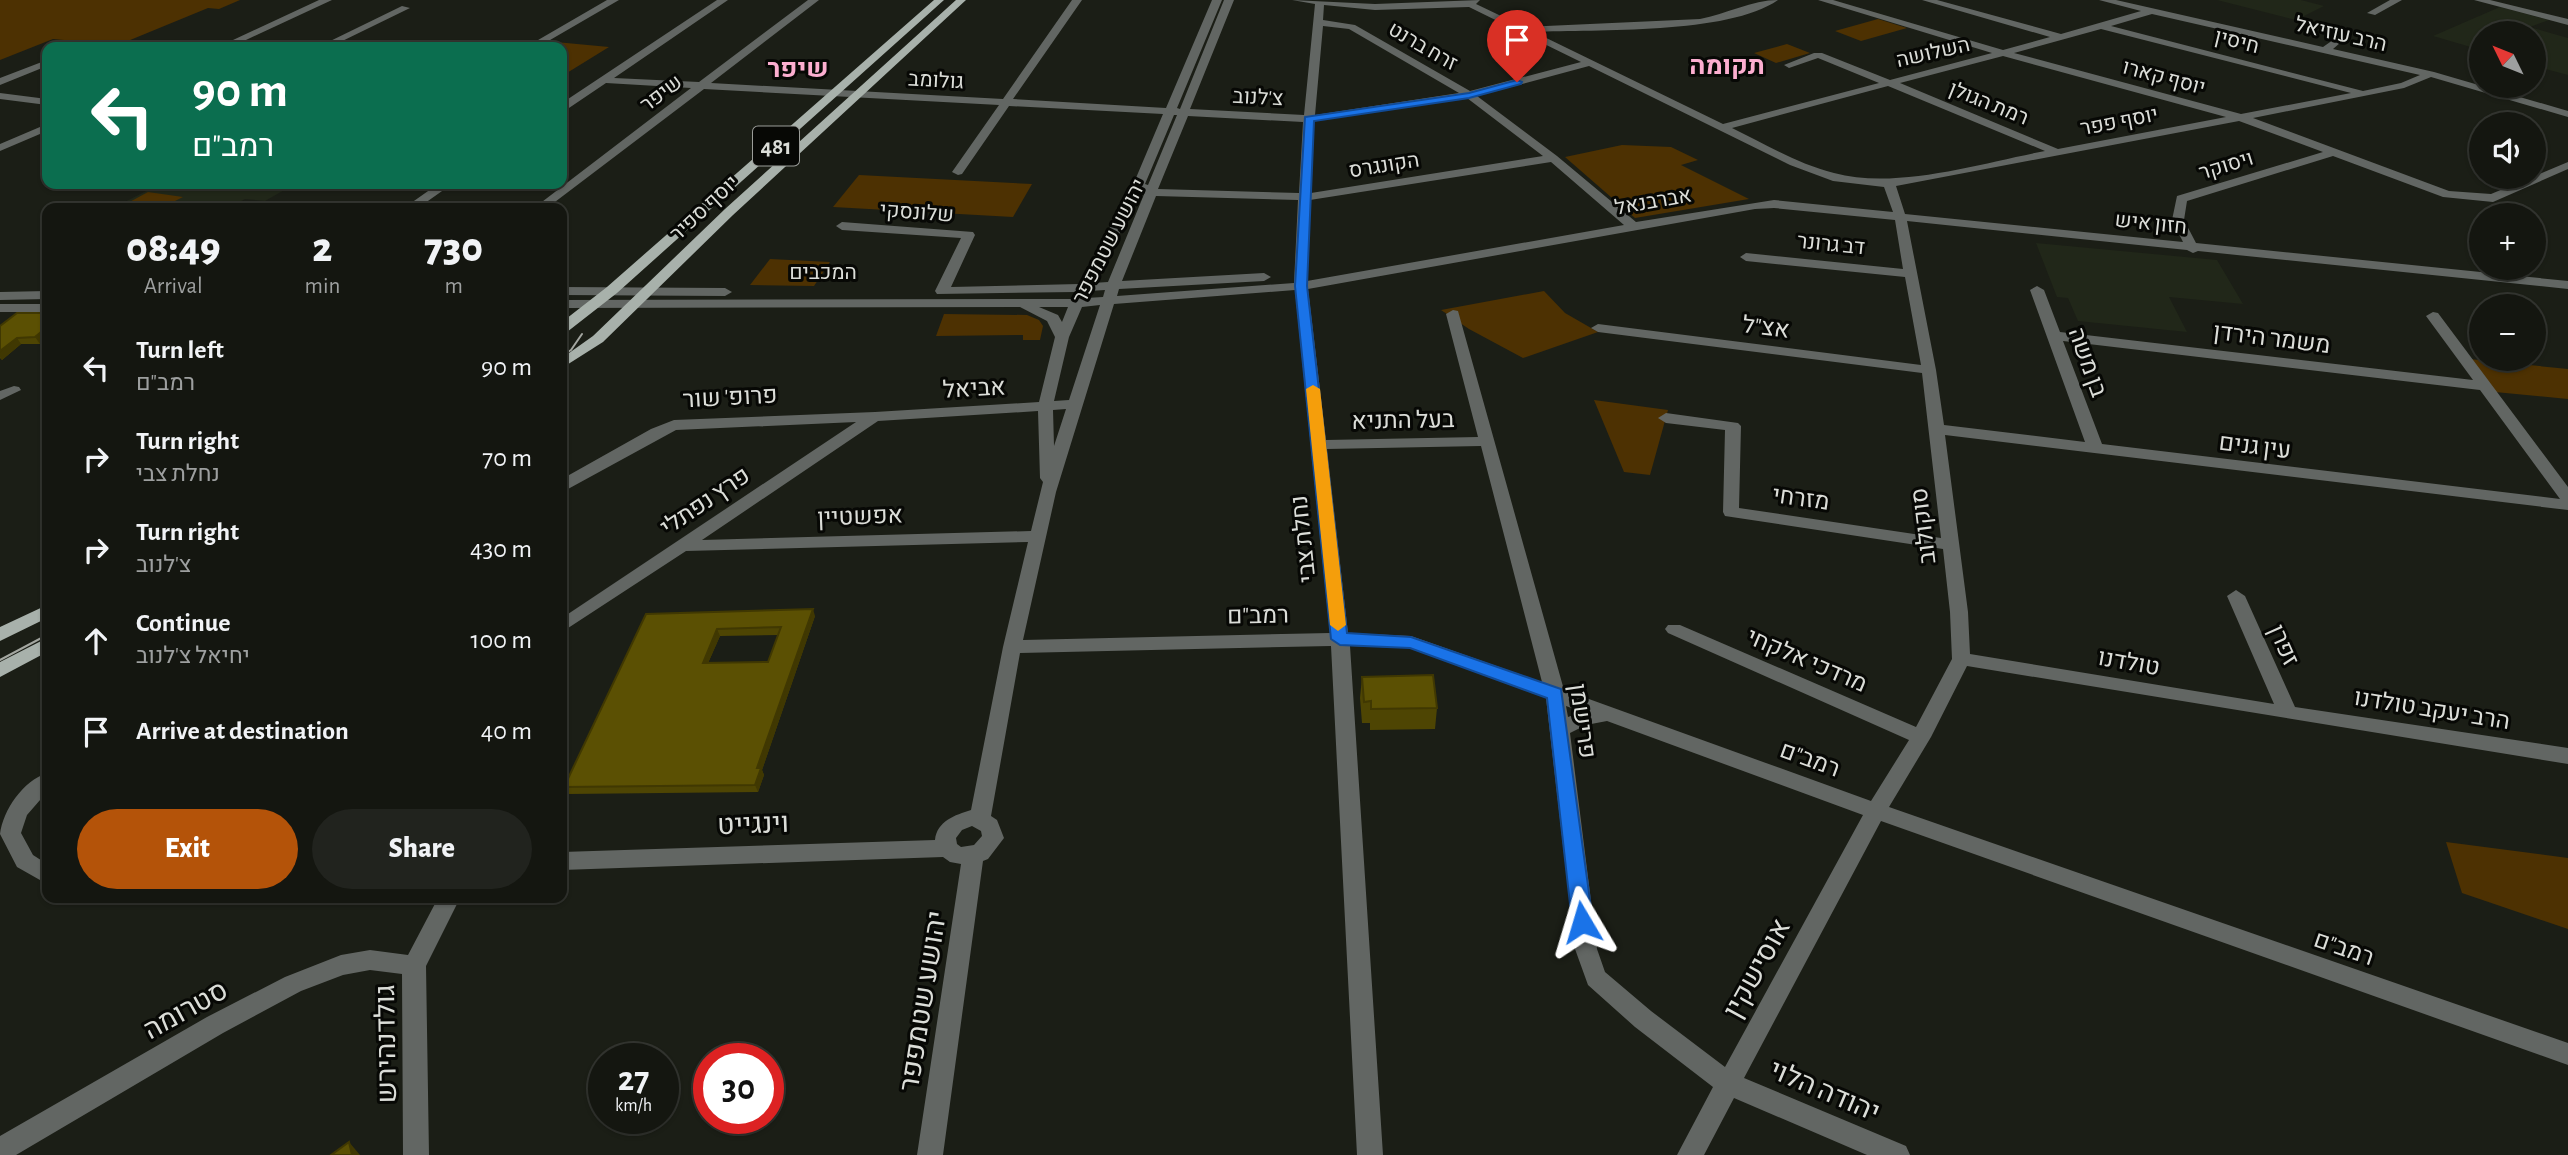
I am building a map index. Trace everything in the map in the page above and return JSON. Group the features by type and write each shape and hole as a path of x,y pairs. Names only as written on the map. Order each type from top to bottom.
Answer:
{"main road":[{"name":"יוסף ספיר","path":"612,290 692,216 836,93 939,0"},
{"name":"יוסף ספיר","path":"631,304 961,0"},
{"name":"481","path":"567,325 612,290"},
{"name":"481","path":"567,361 598,339 631,304"},
{"path":"0,635 42,614"},
{"path":"0,670 42,647"}],"street":[{"path":"234,42 327,0"},
{"path":"251,42 341,0"},
{"path":"540,42 612,0"},
{"path":"567,105 723,0"},
{"name":"שיפר","path":"567,188 814,0"},
{"path":"958,172 1077,0"},
{"name":"יהושע שטמפפר","path":"1048,492 1045,407 1062,337 1084,287 1139,185 1217,0"},
{"name":"יהושע שטמפפר","path":"980,820 1012,647 1048,492 1107,301 1186,113 1229,0"},
{"path":"1297,0 1396,7 1472,2"},
{"path":"1386,0 1396,7"},
{"path":"1524,29 1700,22 1725,18 1773,0"},
{"name":"יוסף קארו","path":"1823,0 2006,54 2239,117 2447,194 2493,198 2568,164"},
{"path":"1927,0 2061,37"},
{"name":"הרב עוזיאל","path":"2104,0 2430,74 2568,114"},
{"path":"2372,13 2397,0"},
{"path":"2479,0 2568,22"},
{"name":"נחלת צבי","path":"1320,2 1309,119 1301,280 1340,639 1370,1155"},
{"name":"יוסף פפר","path":"1472,2 1590,63 1811,170 1833,177 1889,184 2364,94 2404,85 2430,74"},
{"path":"334,42 405,8"},
{"name":"השלושה","path":"1723,127 2006,54 2151,11"},
{"name":"זרח ברנט","path":"1318,22 1352,27 1469,95 1553,158 1633,226"},
{"name":"חיסין","path":"2100,26 2364,94"},
{"path":"2325,50 2343,36"},
{"name":"רמת הגולן","path":"1789,65 1818,55 1996,125 2056,152"},
{"name":"צ'לנוב","path":"1169,113 1309,119 1469,95 1590,63"},
{"path":"0,82 42,65"},
{"name":"גולומב","path":"603,80 1169,113"},
{"path":"0,96 42,101"},
{"path":"0,148 42,129"},
{"path":"0,157 42,138"},
{"name":"ויסוקר","path":"2193,248 2178,220 2181,199 2334,152"},
{"name":"הקונגרס","path":"1139,185 1153,192 1307,197 1553,158"},
{"path":"1889,184 1900,216"},
{"path":"418,203 438,189"},
{"name":"שיפר","path":"547,203 565,189"},
{"name":"אברבנאל","path":"1077,303 1301,280 1414,265 1755,205 1900,216"},
{"name":"חזון איש","path":"1900,216 2568,285"},
{"name":"סוקולוב","path":"1900,216 1929,370 1961,659"},
{"name":"שלונסקי","path":"842,226 969,235 942,291"},
{"name":"דב גרונר","path":"1746,257 1912,274"},
{"name":"חזון איש","path":"2398,268 2568,277"},
{"name":"אברבנאל","path":"1084,287 1301,280"},
{"name":"המכבים","path":"567,291 942,291 1084,287"},
{"name":"בן משה","path":"2036,290 2056,336 2096,450"},
{"path":"0,296 42,295"},
{"name":"המכבים","path":"567,303 1077,303"},
{"path":"1010,303 1047,313 1056,322 1062,337"},
{"path":"0,308 42,308"},
{"name":"פרישמן","path":"1453,314 1555,694 1586,949 1596,978 1643,1019 1727,1083"},
{"path":"2433,316 2568,498"},
{"name":"אצ\"ל","path":"1598,328 1929,370"},
{"name":"משמר הירדן","path":"2056,336 2483,386"},
{"name":"אביאל","path":"875,417 1075,404"},
{"name":"פרופ' שור","path":"567,483 656,432 674,425 875,417"},
{"name":"פרץ נפתלי","path":"567,623 875,417"},
{"name":"מזרחי","path":"1666,418 1732,426 1731,512 1950,545"},
{"name":"עין גנים","path":"1936,429 2568,505"},
{"name":"בעל התניא","path":"1320,445 1488,441"},
{"name":"אפשטיין","path":"682,546 1038,536"},
{"name":"זפרן","path":"2236,596 2288,713"},
{"name":"מרדכי אלקחי","path":"1674,629 1921,737"},
{"name":"רמב\"ם","path":"1012,647 1340,639 1411,642 1876,811 2568,1054"},
{"path":"1876,811 1921,737 1961,659"},
{"name":"טולדנו","path":"1961,659 2288,713"},
{"path":"1506,676 1524,677 1536,672 1546,662"},
{"name":"הרב יעקב טולדנו","path":"2288,713 2568,756"},
{"path":"1559,731 1569,723 1610,714"},
{"path":"42,786 22,804 13,820 10,833 25,861 42,872"},
{"name":"אוסישקין","path":"1690,1155 1876,811"},
{"path":"971,818 980,820 990,826 993,838 986,849 974,855 958,856 947,848 945,836 955,824 971,818"},
{"name":"וינגייט","path":"567,861 947,848"},
{"name":"יהושע שטמפפר","path":"930,1155 974,855"},
{"name":"גולדנהירש","path":"416,1155 414,966 446,903"},
{"name":"סטרומה","path":"0,1150 215,1025 293,984 341,965 370,960 414,966"},
{"name":"יהודה הלוי","path":"1727,1083 1898,1155"}],"shaded area":[{"path":"0,0 240,0 219,9 208,8 125,42 53,39 0,60"},
{"path":"2217,0 2301,0 2324,6 2296,20"},
{"path":"2500,7 2549,20 2469,21 2469,46 2433,36"},
{"path":"1878,19 1907,28 1861,41 1835,31"},
{"path":"2546,32 2568,38 2568,75 2546,69"},
{"path":"567,43 609,47 567,73"},
{"path":"1787,44 1810,53 1776,63 1754,53"},
{"path":"1622,145 1671,147 1698,160 1681,165 1749,199 1635,218 1565,157"},
{"path":"859,175 1032,184 1013,217 833,207"},
{"path":"150,189 286,189 265,201 245,199 238,203 123,203"},
{"path":"148,192 183,197 171,203 128,203"},
{"path":"2036,243 2217,260 2243,304 2169,297 2187,332 2078,321 2068,298 2057,297"},
{"path":"770,259 830,262 814,286 750,285"},
{"path":"1544,291 1565,313 1598,332 1523,358 1469,329 1441,310"},
{"path":"944,314 1027,315 1039,320 1043,326 1040,340 1023,340 1023,335 936,336"},
{"path":"2546,367 2568,369 2568,399 2495,392 2478,371 2546,371"},
{"path":"1594,400 1668,410 1650,475 1624,472"},
{"path":"2446,842 2568,858 2568,929 2462,893"}],"building":[{"path":"17,313 42,313 42,331 35,337 17,338 0,351 0,326"},
{"path":"813,609 757,768 761,768 755,785 567,787 567,781 646,614","holes":["781,627 768,662 703,663 717,629"]},
{"path":"1433,675 1437,708 1371,709 1371,701 1364,702 1362,677"},
{"path":"349,1142 352,1155 331,1155"}],"tram line":[{"path":"567,353 582,334"},
{"path":"0,660 42,638"}],"slow traffic":[{"path":"1313,389 1338,625"}],"district":[{"name":"תקומה","path":"1727,65"},
{"name":"שיפר","path":"798,68"}],"route":[{"path":"1517,82 1469,95 1309,119 1307,197 1300,275 1340,639 1411,642 1555,694 1582,922"}]}
